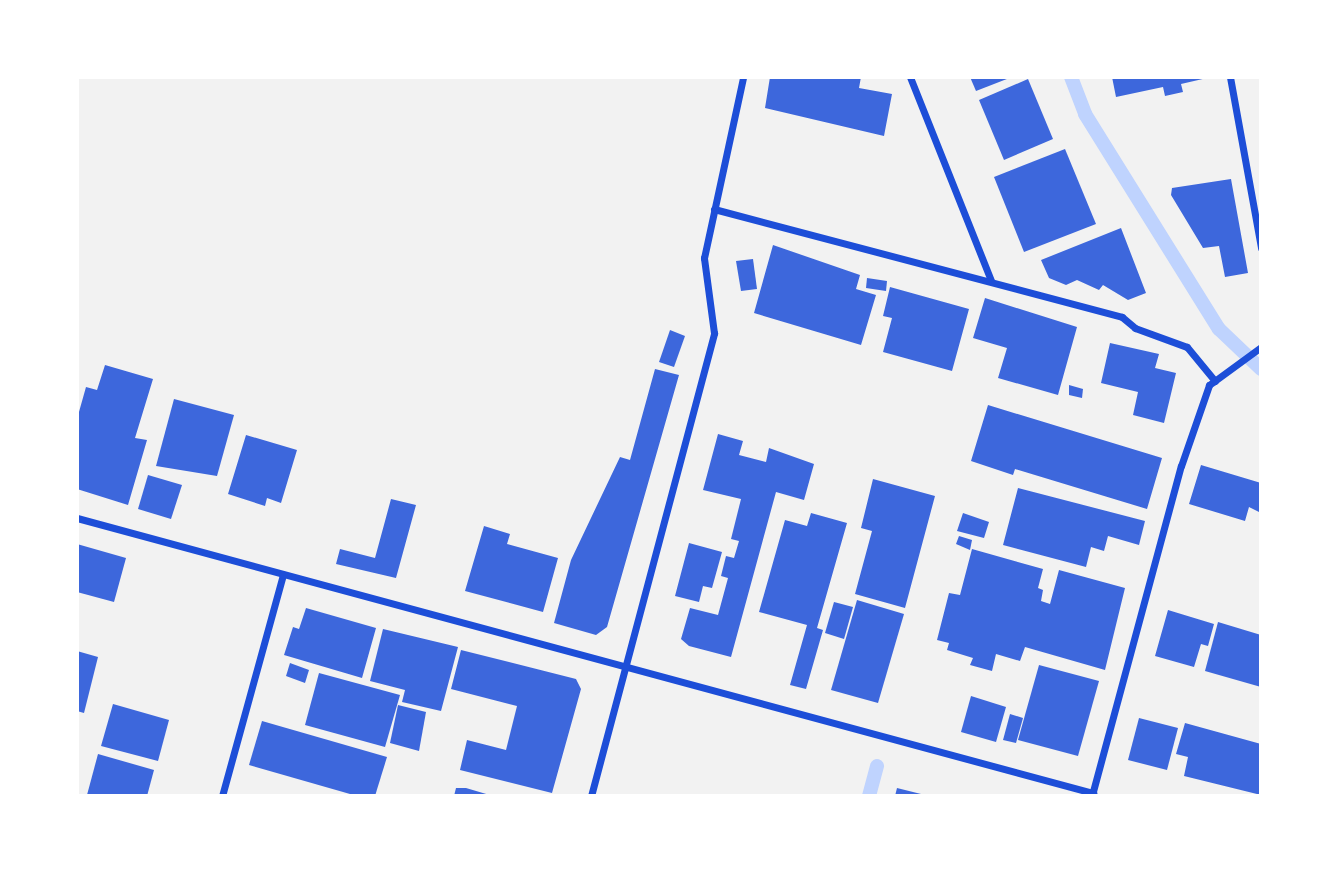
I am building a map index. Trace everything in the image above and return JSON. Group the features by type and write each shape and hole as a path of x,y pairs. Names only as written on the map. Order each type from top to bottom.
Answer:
{"street":[{"path":"591,796 715,333 704,258 743,77"},
{"path":"910,77 991,281"},
{"path":"1230,77 1261,248"},
{"path":"714,209 1122,317 1135,328 1186,347 1219,380"},
{"path":"77,518 1092,794 1181,466 1209,384 1219,380 1261,347"},
{"path":"222,796 283,574"}],"building":[{"path":"770,77 861,77 859,88 892,94 884,136 765,108"},
{"path":"970,77 1012,77 976,91"},
{"path":"1112,77 1207,78 1181,84 1183,92 1165,96 1163,87 1116,97"},
{"path":"1028,79 1053,139 1004,160 979,100"},
{"path":"1065,149 1096,224 1024,252 994,177"},
{"path":"1231,179 1248,273 1225,277 1219,246 1203,248 1171,195 1172,188"},
{"path":"1121,228 1146,293 1128,300 1103,285 1099,290 1077,280 1066,285 1049,278 1041,260"},
{"path":"773,245 860,275 856,289 876,295 861,345 754,313"},
{"path":"753,259 757,289 741,291 736,261"},
{"path":"867,278 887,281 886,291 866,288"},
{"path":"890,287 969,309 952,371 883,352 892,318 883,316"},
{"path":"985,298 1077,327 1058,395 998,378 1007,348 973,338"},
{"path":"670,330 685,336 674,367 659,362"},
{"path":"1110,343 1159,354 1155,368 1176,373 1164,423 1133,415 1138,392 1101,383"},
{"path":"105,365 153,379 135,438 147,440 128,505 77,489 77,419 86,387 97,390"},
{"path":"655,369 679,375 607,627 596,635 554,623 571,560 620,457 630,460"},
{"path":"1069,385 1083,389 1082,398 1069,395"},
{"path":"174,399 234,415 217,476 156,466"},
{"path":"988,405 1162,458 1147,509 1015,469 1013,475 971,461"},
{"path":"718,434 743,441 739,455 766,462 769,448 814,464 804,500 776,492 731,657 689,646 681,639 690,608 718,615 728,578 721,576 726,556 734,558 739,541 731,539 741,499 703,490"},
{"path":"246,435 297,450 281,503 267,498 265,506 228,494"},
{"path":"1201,465 1261,483 1261,513 1249,507 1245,521 1189,504"},
{"path":"148,475 182,485 171,519 138,509"},
{"path":"873,479 935,496 905,608 855,594 872,531 861,528"},
{"path":"1018,488 1145,521 1139,545 1108,536 1104,551 1091,547 1086,567 1003,545"},
{"path":"391,499 416,505 396,578 336,564 340,549 375,558"},
{"path":"811,513 847,523 817,628 823,630 806,689 790,685 807,625 759,612 785,520 807,526"},
{"path":"963,513 989,522 984,538 957,531"},
{"path":"484,526 510,534 507,544 558,558 543,612 465,591"},
{"path":"959,536 972,540 970,550 956,544"},
{"path":"689,543 722,552 712,588 703,586 699,602 675,596"},
{"path":"77,544 126,558 114,602 77,592"},
{"path":"972,549 1043,569 1038,588 1043,590 1041,601 1050,604 1059,570 1125,588 1105,670 1025,647 1020,661 996,654 992,671 970,665 973,658 947,650 949,643 937,640 949,593 960,595"},
{"path":"857,600 904,614 878,703 831,690"},
{"path":"834,602 853,607 844,639 825,633"},
{"path":"306,608 376,628 362,678 284,655 293,627 299,629"},
{"path":"1168,610 1214,624 1208,646 1201,644 1194,667 1155,656"},
{"path":"1218,622 1261,635 1261,687 1205,671"},
{"path":"383,629 458,647 441,711 402,702 405,690 370,681"},
{"path":"461,650 576,679 581,689 552,793 460,770 467,740 506,750 517,706 451,689"},
{"path":"77,651 98,657 84,713 77,711"},
{"path":"290,663 309,670 305,683 286,676"},
{"path":"1039,665 1099,681 1078,756 1018,740"},
{"path":"319,673 400,695 385,747 305,725"},
{"path":"971,696 1006,707 996,742 961,732"},
{"path":"113,704 169,720 158,761 101,746"},
{"path":"398,705 426,712 419,751 390,743"},
{"path":"1010,714 1023,718 1016,743 1003,740"},
{"path":"1139,718 1178,728 1167,770 1128,760"},
{"path":"262,721 387,757 375,796 357,796 249,765"},
{"path":"1185,723 1261,744 1261,795 1184,776 1188,757 1176,754"},
{"path":"98,754 154,770 147,796 87,795"},
{"path":"456,788 466,788 493,796 454,796"},
{"path":"897,788 925,795 925,796 895,796"}],"waterway":[{"path":"1071,77 1085,114 1219,329 1261,369"},
{"path":"869,796 877,766"}]}
